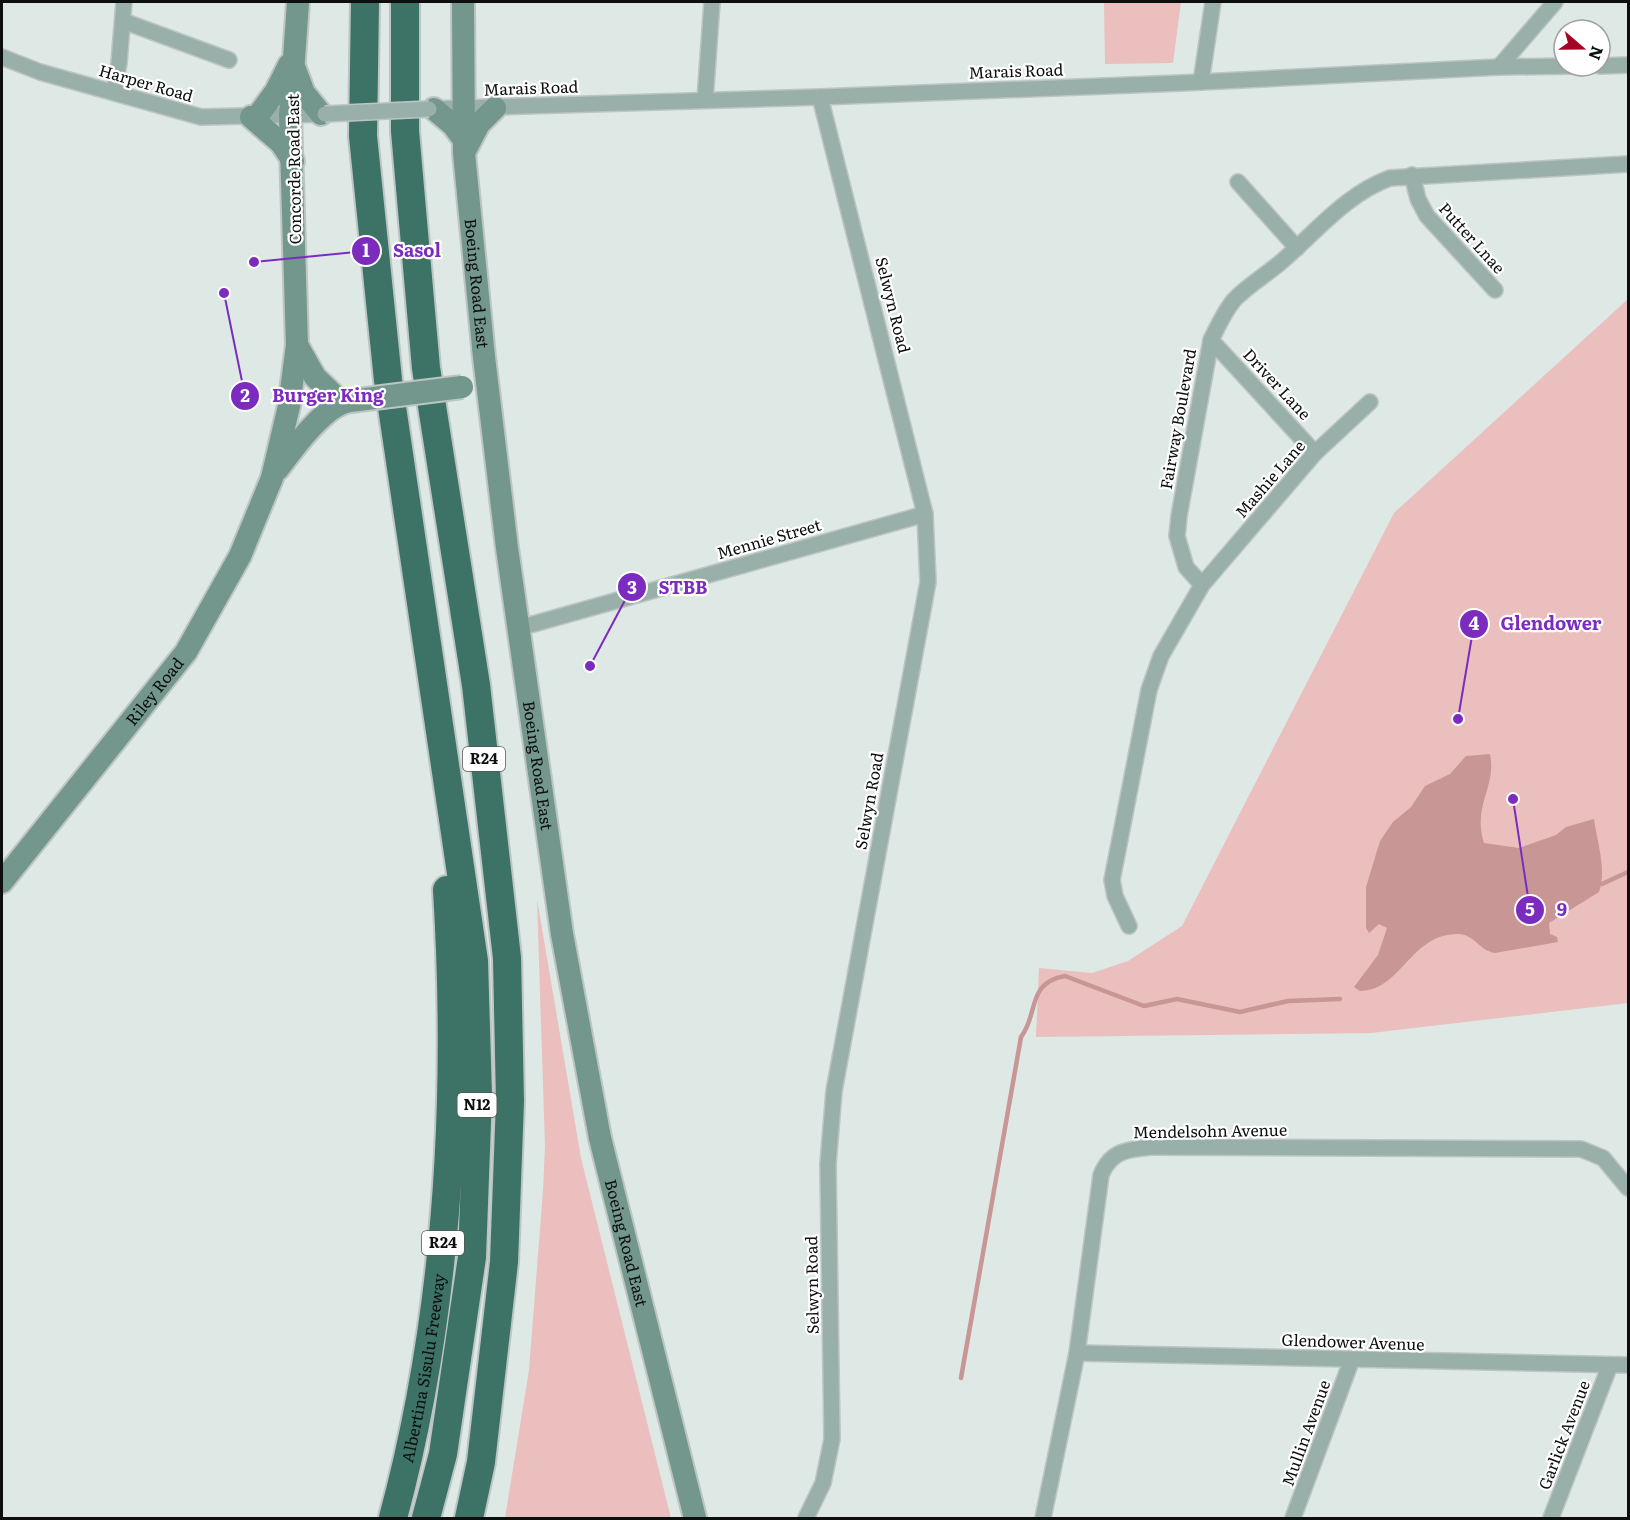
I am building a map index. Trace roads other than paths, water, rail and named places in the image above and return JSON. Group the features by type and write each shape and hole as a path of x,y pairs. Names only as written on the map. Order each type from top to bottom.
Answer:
{"highway":[{"name":"R24","path":"364,2 363,136 388,380 435,690"},
{"name":"R24","path":"405,2 405,131 426,368 476,685 507,958 510,1101 504,1262 481,1462 469,1518"},
{"name":"Albertina Sisulu Freeway","path":"393,1518 414,1442 442,1246 453,1099 452,964 435,690"},
{"name":"N12","path":"426,1518 443,1454 472,1257 478,1096 474,961 435,690"}],"main road":[{"name":"Concorde Road East","path":"272,478 290,406 297,345 290,115 298,2"},
{"name":"Boeing Road East","path":"463,2 464,146 484,357 562,934 600,1138 695,1518"},
{"path":"294,59 304,93 321,114 293,159 281,142 254,117 276,91 294,59"},
{"path":"464,78 433,109 453,125 464,146 479,124 495,108"},
{"path":"297,345 315,377 345,401"},
{"path":"272,478 304,435 345,401 464,387 484,357"},
{"path":"464,387 480,404 501,492"},
{"name":"Riley Road","path":"2,882 186,652 240,556 272,478"}],"street":[{"path":"114,92 124,2"},
{"path":"705,100 712,2"},
{"path":"1201,82 1213,2"},
{"path":"1499,67 1555,2"},
{"path":"123,21 228,60"},
{"name":"Harper Road","path":"2,57 40,72 201,117 254,117 465,108"},
{"path":"1612,66 1629,65"},
{"name":"Marais Road","path":"465,108 820,97 1552,66"},
{"name":"Selwyn Road","path":"806,1518 823,1483 832,1439 828,1164 831,1114 928,582 925,514 820,97"},
{"name":"Fairway Boulevard","path":"1202,585 1186,567 1177,536 1179,516 1211,340 1223,315 1235,299 1297,248 1349,199 1368,186 1390,178 1629,164"},
{"name":"Putter Lnae","path":"1412,175 1418,200 1427,216 1495,290"},
{"path":"1238,182 1297,248"},
{"name":"Driver Lane","path":"1211,340 1316,453"},
{"name":"Mashie Lane","path":"1202,585 1316,453 1370,402"},
{"name":"Mennie Street","path":"519,628 925,514"},
{"path":"1129,926 1115,896 1113,880 1149,690 1161,656 1202,585"},
{"name":"Mendelsohn Avenue","path":"1043,1518 1077,1353 1101,1175 1110,1158 1119,1151 1153,1147 1581,1149 1603,1158 1629,1188"},
{"name":"Glendower Avenue","path":"1077,1353 1629,1365"},
{"name":"Mullin Avenue","path":"1293,1518 1352,1359"},
{"name":"Garlick Avenue","path":"1551,1518 1610,1365"}],"waterway":[{"path":"1602,884 1628,872"},
{"path":"961,1378 1021,1037 1044,985 1065,976 1144,1006 1177,999 1240,1012 1288,1001 1340,999"}],"place":[{"name":"Sasol","path":"254,262"},
{"name":"Burger King","path":"224,293"},
{"name":"STBB","path":"590,666"},
{"name":"Glendower","path":"1458,719"},
{"name":"9","path":"1513,799"}]}
